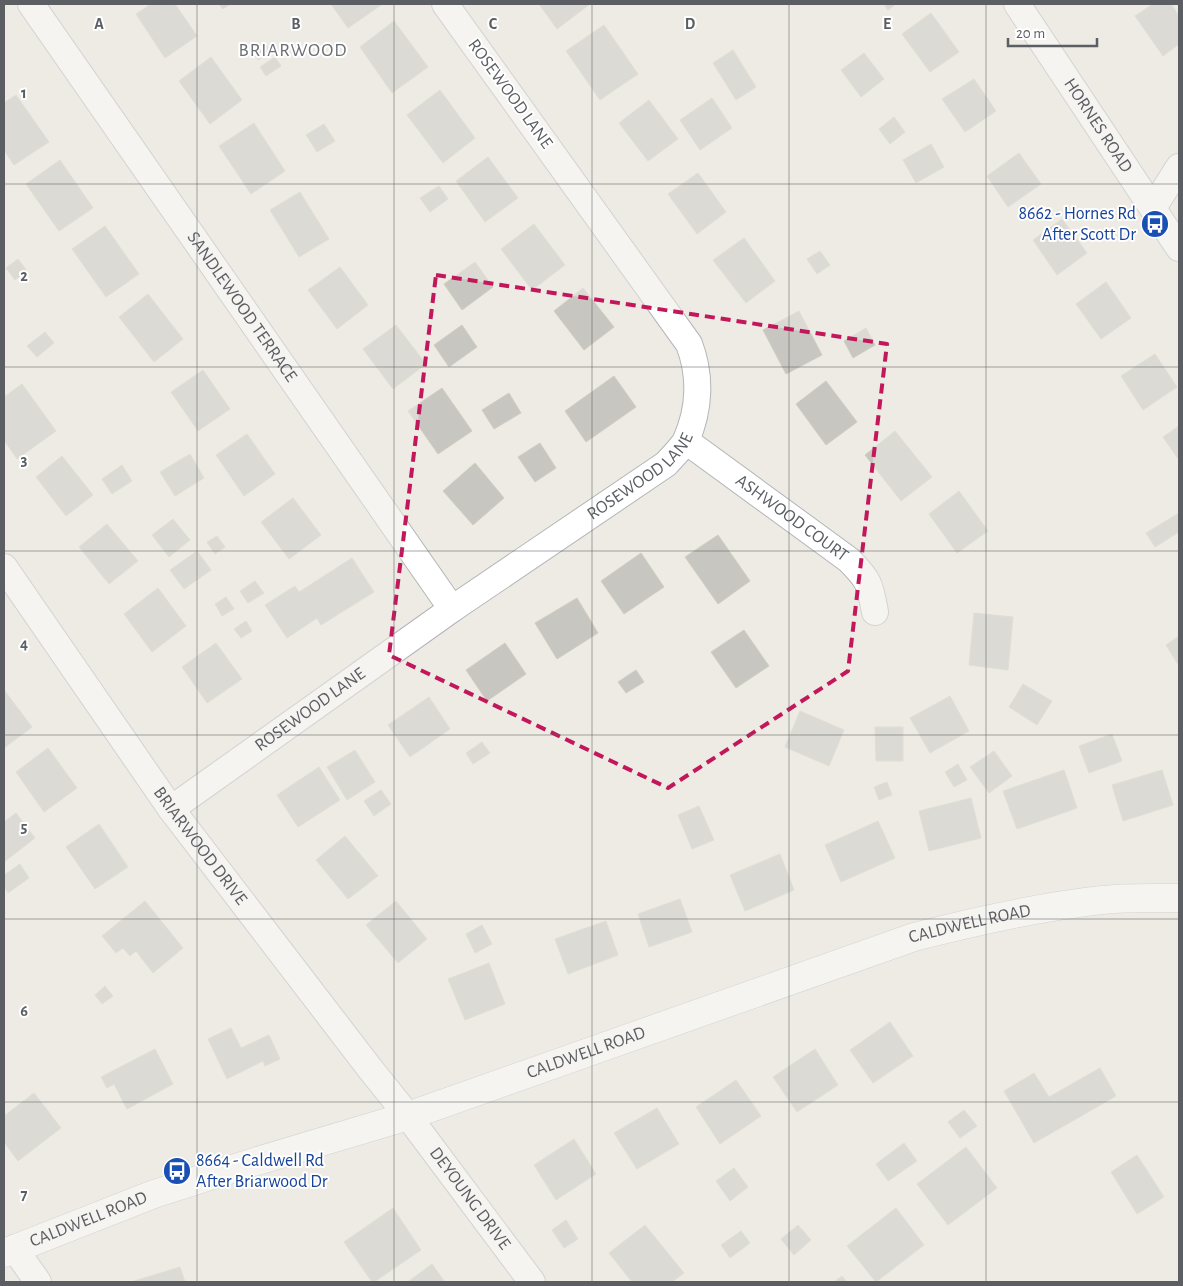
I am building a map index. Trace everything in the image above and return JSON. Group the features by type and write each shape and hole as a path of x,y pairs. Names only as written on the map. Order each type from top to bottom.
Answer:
{"street":[{"name":"SANDLEWOOD TERRACE","path":"31,4 452,609"},
{"name":"ROSEWOOD LANE","path":"171,808 452,609 666,464 686,441 698,398 694,358 689,344 445,4"},
{"name":"HORNES ROAD","path":"1017,4 1179,248"},
{"path":"1153,208 1179,167"},
{"name":"ASHWOOD COURT","path":"686,441 849,560 870,586 874,612"},
{"name":"BRIARWOOD DRIVE","path":"4,567 171,808 408,1116"},
{"name":"CALDWELL ROAD","path":"9,1251 154,1194 408,1116 914,937 985,918 1046,907 1104,900 1179,898"},
{"name":"DEYOUNG DRIVE","path":"408,1116 532,1282"},
{"path":"9,1251 38,1282"}],"highlighted area":[{"path":"436,275 887,344 848,671 668,788 389,655"}],"building":[{"path":"151,4 175,4 197,36 165,58 136,14"},
{"path":"219,4 230,4 223,9"},
{"path":"331,4 381,4 381,5 348,28"},
{"path":"539,4 590,4 557,29"},
{"path":"884,4 896,4 888,10"},
{"path":"1153,4 1171,4 1179,16 1179,44 1163,56 1135,16"},
{"path":"931,13 959,52 930,72 902,34"},
{"path":"394,21 428,67 392,93 360,47"},
{"path":"604,25 638,74 600,100 566,51"},
{"path":"264,42 271,52 258,60 251,50"},
{"path":"733,50 756,87 736,100 713,63"},
{"path":"864,53 884,79 861,97 841,70"},
{"path":"211,57 242,100 210,124 179,81"},
{"path":"275,57 281,66 266,76 260,67"},
{"path":"974,79 996,111 965,132 942,99"},
{"path":"440,90 475,138 443,163 407,115"},
{"path":"16,95 49,142 14,165 4,150 4,103"},
{"path":"712,98 732,128 700,150 680,120"},
{"path":"649,100 678,139 648,161 619,123"},
{"path":"894,117 905,132 890,144 879,129"},
{"path":"254,123 285,171 251,194 219,146"},
{"path":"324,124 335,141 317,152 306,135"},
{"path":"931,144 944,167 916,183 903,160"},
{"path":"1019,153 1041,184 1008,207 987,176"},
{"path":"488,157 518,198 485,222 456,181"},
{"path":"60,160 93,208 59,231 26,184"},
{"path":"698,173 726,212 697,234 668,194"},
{"path":"439,186 448,199 430,212 420,198"},
{"path":"300,192 329,239 299,257 270,210"},
{"path":"1062,219 1087,253 1057,275 1033,240"},
{"path":"534,224 565,265 532,290 501,249"},
{"path":"105,226 139,274 106,297 72,249"},
{"path":"744,238 775,281 746,303 713,260"},
{"path":"820,251 830,265 817,274 807,259"},
{"path":"18,259 27,271 15,280 6,268"},
{"path":"475,262 493,287 462,310 444,284"},
{"path":"340,267 368,305 337,329 308,290"},
{"path":"1106,282 1131,318 1101,339 1076,304"},
{"path":"583,288 614,327 584,350 554,311"},
{"path":"148,294 183,339 154,362 119,317"},
{"path":"799,311 822,355 786,374 763,330"},
{"path":"396,325 426,364 393,389 363,349"},
{"path":"462,325 477,347 449,367 434,345"},
{"path":"866,328 875,345 853,358 844,341"},
{"path":"45,332 54,343 37,357 27,346"},
{"path":"1155,354 1177,387 1143,410 1121,376"},
{"path":"203,370 230,409 198,431 171,392"},
{"path":"614,376 636,407 586,442 565,411"},
{"path":"826,381 857,422 826,445 796,404"},
{"path":"22,384 56,431 17,459 4,440 4,397"},
{"path":"442,388 472,431 438,454 408,411"},
{"path":"509,393 521,413 494,429 482,410"},
{"path":"1179,426 1179,460 1163,437"},
{"path":"895,431 932,477 901,501 865,455"},
{"path":"247,434 275,474 244,496 216,455"},
{"path":"540,443 556,468 535,482 518,457"},
{"path":"190,454 204,478 175,496 160,472"},
{"path":"62,456 93,495 66,516 36,477"},
{"path":"475,463 504,498 473,525 443,491"},
{"path":"122,465 132,481 112,494 102,479"},
{"path":"959,491 988,531 957,553 929,514"},
{"path":"293,498 321,535 289,559 261,522"},
{"path":"1179,513 1179,532 1155,547 1146,533"},
{"path":"173,519 190,540 169,557 152,535"},
{"path":"107,524 138,561 109,584 79,547"},
{"path":"718,535 750,581 718,604 685,557"},
{"path":"217,536 225,547 215,554 207,542"},
{"path":"197,551 211,570 184,589 170,570"},
{"path":"641,553 664,587 624,614 601,581"},
{"path":"352,558 374,592 321,625 317,618 287,638 265,605 295,586 299,592"},
{"path":"255,581 264,593 248,603 240,591"},
{"path":"158,588 186,626 152,652 124,614"},
{"path":"226,597 234,609 222,616 215,604"},
{"path":"577,598 598,633 557,659 535,623"},
{"path":"974,613 1013,617 1008,670 969,665"},
{"path":"246,621 252,631 241,638 234,629"},
{"path":"744,630 769,666 736,688 711,652"},
{"path":"1179,636 1179,666 1166,645"},
{"path":"216,643 242,679 207,703 182,667"},
{"path":"505,643 526,674 487,701 466,670"},
{"path":"636,670 644,682 626,693 618,682"},
{"path":"1023,684 1052,701 1037,725 1009,707"},
{"path":"4,690 32,727 4,748"},
{"path":"950,696 969,731 930,753 910,718"},
{"path":"429,697 450,729 410,757 388,725"},
{"path":"800,711 844,730 829,766 785,747"},
{"path":"875,727 903,727 903,761 876,761"},
{"path":"1112,734 1122,761 1089,773 1079,746"},
{"path":"482,742 490,753 473,764 466,753"},
{"path":"48,748 77,788 44,812 16,772"},
{"path":"355,750 375,782 347,800 327,767"},
{"path":"994,751 1012,776 989,793 970,767"},
{"path":"958,764 967,780 954,787 945,772"},
{"path":"319,767 340,800 298,827 277,795"},
{"path":"1064,770 1077,808 1017,829 1003,791"},
{"path":"1162,770 1173,805 1123,821 1112,785"},
{"path":"887,782 892,795 879,800 874,787"},
{"path":"381,790 391,804 374,816 364,801"},
{"path":"971,798 981,838 929,851 919,811"},
{"path":"699,806 714,840 692,849 678,815"},
{"path":"16,813 35,838 4,862 4,822"},
{"path":"878,821 895,858 841,882 825,845"},
{"path":"99,824 128,867 95,889 66,847"},
{"path":"345,836 378,876 348,899 316,860"},
{"path":"780,854 794,890 745,911 730,875"},
{"path":"20,864 29,878 8,893 4,886 4,875"},
{"path":"680,899 692,932 649,947 638,914"},
{"path":"145,901 183,948 153,973 136,951 130,956 123,948 116,953 102,936"},
{"path":"396,901 427,939 398,963 366,925"},
{"path":"606,921 618,955 568,974 555,939"},
{"path":"482,925 492,944 475,953 466,934"},
{"path":"489,963 505,1004 465,1020 448,979"},
{"path":"105,986 113,996 102,1004 95,995"},
{"path":"890,1022 913,1056 873,1083 850,1050"},
{"path":"231,1028 241,1048 269,1035 280,1059 265,1066 263,1061 227,1079 208,1039"},
{"path":"155,1049 173,1084 127,1109 114,1084 107,1088 101,1077"},
{"path":"815,1049 838,1085 797,1112 773,1077"},
{"path":"1100,1068 1116,1096 1034,1143 1004,1091 1034,1073 1049,1097"},
{"path":"736,1080 761,1116 720,1144 696,1107"},
{"path":"34,1093 61,1128 18,1161 4,1142 4,1116"},
{"path":"657,1108 679,1144 637,1169 614,1133"},
{"path":"964,1110 977,1126 960,1138 948,1122"},
{"path":"574,1139 596,1174 556,1200 534,1165"},
{"path":"904,1143 917,1161 888,1181 876,1164"},
{"path":"966,1147 997,1188 948,1225 917,1184"},
{"path":"1137,1155 1164,1197 1137,1214 1111,1172"},
{"path":"734,1168 748,1187 730,1201 716,1181"},
{"path":"393,1208 421,1250 372,1282 344,1242"},
{"path":"896,1208 924,1245 876,1282 847,1246"},
{"path":"566,1220 578,1239 564,1248 552,1230"},
{"path":"645,1225 684,1273 672,1282 632,1282 609,1253"},
{"path":"798,1225 811,1240 794,1255 781,1239"},
{"path":"741,1231 750,1243 730,1258 721,1245"},
{"path":"432,1264 445,1282 409,1282 409,1281"},
{"path":"180,1267 185,1282 131,1282"},
{"path":"842,1276 847,1282 834,1282"}],"place":[{"name":"8662 - Hornes Rd After Scott Dr","path":"1155,224"},
{"name":"8664 - Caldwell Rd After Briarwood Dr","path":"177,1171"}],"district":[{"name":"BRIARWOOD","path":"293,50"}]}
